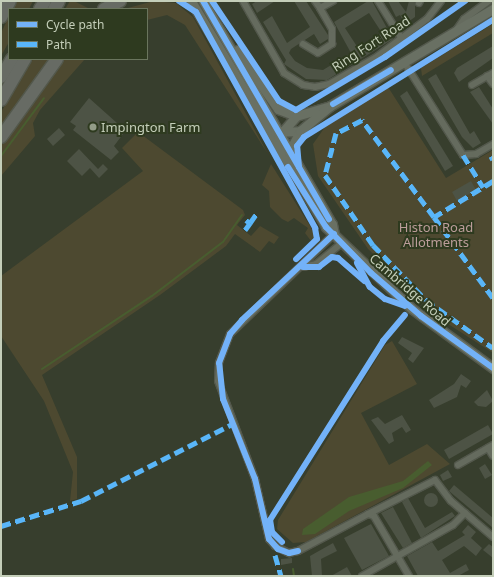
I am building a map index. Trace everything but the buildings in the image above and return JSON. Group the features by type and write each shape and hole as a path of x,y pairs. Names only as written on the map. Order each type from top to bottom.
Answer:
{"highway":[{"path":"1,17 10,1"},
{"path":"106,8 120,1"},
{"path":"1,77 11,60"},
{"path":"1,100 24,60"},
{"path":"1,137 56,60"}],"main road":[{"name":"Cambridge Road","path":"192,1 268,132 285,154 308,201 334,234 411,308 476,358 493,368"},
{"path":"203,1 278,133 285,154"},
{"path":"285,154 300,131 330,106 493,9"},
{"path":"218,26 278,109 296,116"},
{"path":"278,133 296,116 330,106"},
{"path":"268,132 278,133 300,131"}],"street":[{"name":"Ring Fort Road","path":"243,1 284,73 303,85 329,84 402,39 427,19 441,1"},
{"path":"302,44 318,53 332,44 332,29 315,1"},
{"path":"320,8 333,1"},
{"path":"378,1 402,39"},
{"path":"456,30 464,19 489,1"},
{"path":"404,62 463,155 476,154 493,144"},
{"path":"472,85 490,74 493,84"},
{"path":"334,234 309,256 303,267 242,320 230,334 218,369 223,399 255,479 269,539 278,549 298,551 432,480 439,483 451,502 493,537"},
{"path":"303,267 316,264 342,243"},
{"path":"458,465 491,447 493,456"},
{"path":"362,576 453,525 464,513"},
{"path":"368,514 377,520 410,576"}],"green space":[{"path":"16,1 33,1 30,8 12,8"},
{"path":"70,1 74,1 88,8 66,8"},
{"path":"154,1 176,3 193,17 268,154 185,25 167,15 148,20 148,8 128,8"},
{"path":"8,18 8,44 1,56 1,33"},
{"path":"493,24 493,33 422,76 421,68"},
{"path":"32,60 49,60 1,128 1,112"},
{"path":"62,60 84,60 40,110 33,123 35,136 1,176 1,143"},
{"name":"Histon Road Allotments","path":"388,87 446,178 493,150 493,353 445,322 368,249 318,176 313,144 325,127"},
{"path":"138,132 243,210 245,215 237,225 251,236 260,226 279,237 274,244 269,241 260,252 235,234 226,246 160,295 42,375 77,457 77,499 70,501 73,472 44,401 1,336 1,276 143,171 122,148"},
{"path":"271,164 312,229 315,235 311,241 305,233 308,228 294,218 288,222 282,219 270,207 269,191 262,185"},
{"path":"392,341 417,384 361,413 389,465 427,444 450,464 306,542 293,543 277,529 278,520 385,345"}],"shaded area":[{"path":"428,461 432,465 403,488 349,511 315,534 302,535 303,529 349,497 403,481"}],"waterway":[{"path":"1,156 44,98"},
{"path":"42,369 152,296 223,242 242,215"},
{"path":"293,569 294,576"}],"marked path":[{"path":"434,217 362,120 336,133 325,175 373,245 426,300 493,348"},
{"path":"463,155 483,187"},
{"path":"491,156 493,160"},
{"path":"493,181 434,217 493,298"},
{"path":"246,220 250,223 257,213"},
{"path":"245,230 250,223"},
{"path":"1,526 81,501 234,423"},
{"path":"275,555 281,576"}],"cycle path":[{"path":"179,1 196,12 315,228 317,239 296,259"},
{"path":"203,1 329,219"},
{"path":"212,1 279,101 296,110 385,57 465,1"},
{"path":"299,167 297,146 304,137 493,20"},
{"path":"333,104 391,70"},
{"path":"288,167 326,227 371,273 421,316 493,368"},
{"path":"298,551 289,553 278,549 269,539 255,479 223,399 219,363 230,334 242,320 334,234"},
{"path":"303,267 319,267 332,257 338,258 364,281"},
{"path":"357,263 370,287 385,299 405,306"},
{"path":"282,542 272,532 270,520 383,341 405,315"}],"place":[{"name":"Impington Farm","path":"93,127"}]}
